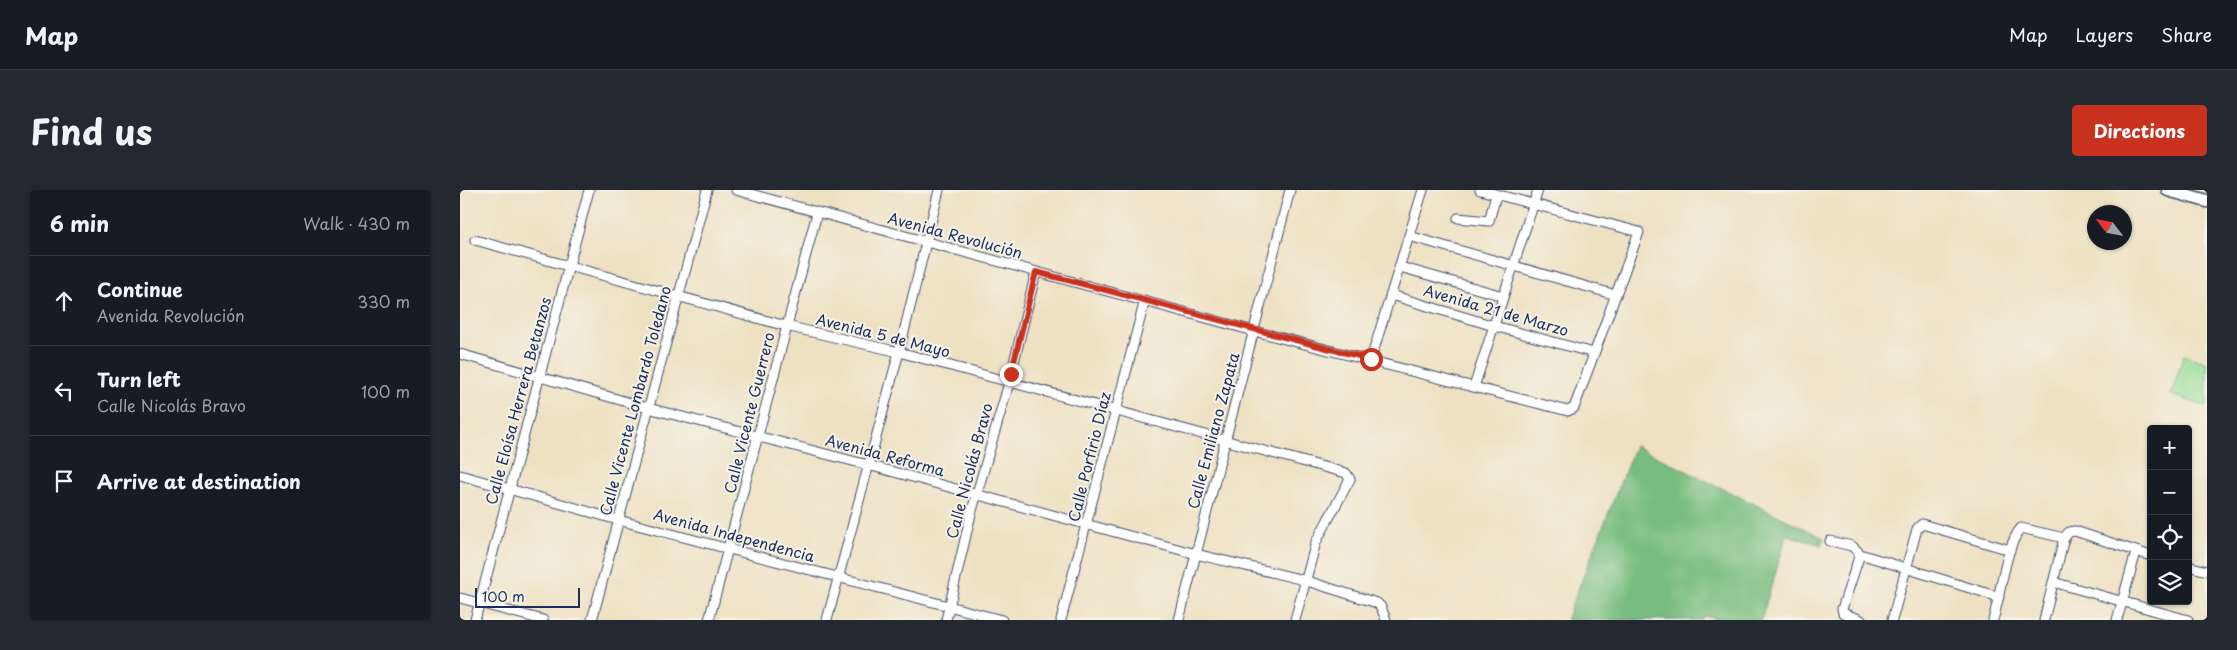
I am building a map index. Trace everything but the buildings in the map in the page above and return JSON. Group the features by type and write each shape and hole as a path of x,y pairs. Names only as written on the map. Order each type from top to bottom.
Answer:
{"main road":[{"path":"2168,190 2207,201"}],"street":[{"name":"Calle Eloísa Herrera Betanzos","path":"475,620 589,190"},
{"name":"Calle Vicente Lombardo Toledano","path":"592,620 707,190"},
{"name":"Avenida Revolución","path":"736,190 1254,331 1371,359 1568,411 1574,408 1594,353"},
{"path":"827,620 899,352 939,190"},
{"name":"Calle Emiliano Zapata","path":"1179,620 1290,190"},
{"path":"1371,359 1423,190"},
{"path":"1480,190 1639,232 1594,353"},
{"path":"1474,386 1538,190"},
{"path":"1458,218 1489,221 1496,195"},
{"name":"Calle Vicente Guerrero","path":"709,620 817,213"},
{"path":"1409,236 1616,295"},
{"name":"Avenida 5 de Mayo","path":"475,240 786,326 899,352 1346,473 1350,479 1316,542 1304,580"},
{"path":"1400,267 1503,296"},
{"name":"Calle Nicolás Bravo","path":"946,620 976,494 1009,383 1036,272"},
{"name":"Avenida 21 de Marzo","path":"1391,295 1494,326 1594,353"},
{"name":"Calle Porfirio Díaz","path":"1061,620 1088,524 1145,300"},
{"name":"Avenida Reforma","path":"460,354 648,408 868,465 1196,554 1304,580 1377,603 1382,607 1386,620"},
{"name":"Avenida Independencia","path":"460,475 618,520 1002,620"},
{"path":"1892,620 1917,529 1922,524 2010,550"},
{"path":"1993,620 2016,533 2021,528 2064,538"},
{"path":"2044,620 2064,538 2070,532 2075,531 2147,555"},
{"path":"1830,541 1852,546 1860,554 1999,597"},
{"path":"2117,620 2136,552"},
{"path":"1860,554 1842,609 1843,613 1861,620"},
{"path":"2192,567 2207,571"},
{"path":"1295,620 1304,580"},
{"path":"2053,582 2188,620"},
{"path":"460,598 543,620"}],"green space":[{"path":"2184,355 2207,363 2207,407 2171,395"},
{"path":"1635,446 1824,538 1821,545 1787,535 1761,620 1720,620 1704,616 1701,620 1566,620"}],"route":[{"path":"1011,374 1036,272 1254,331 1371,359"}]}
